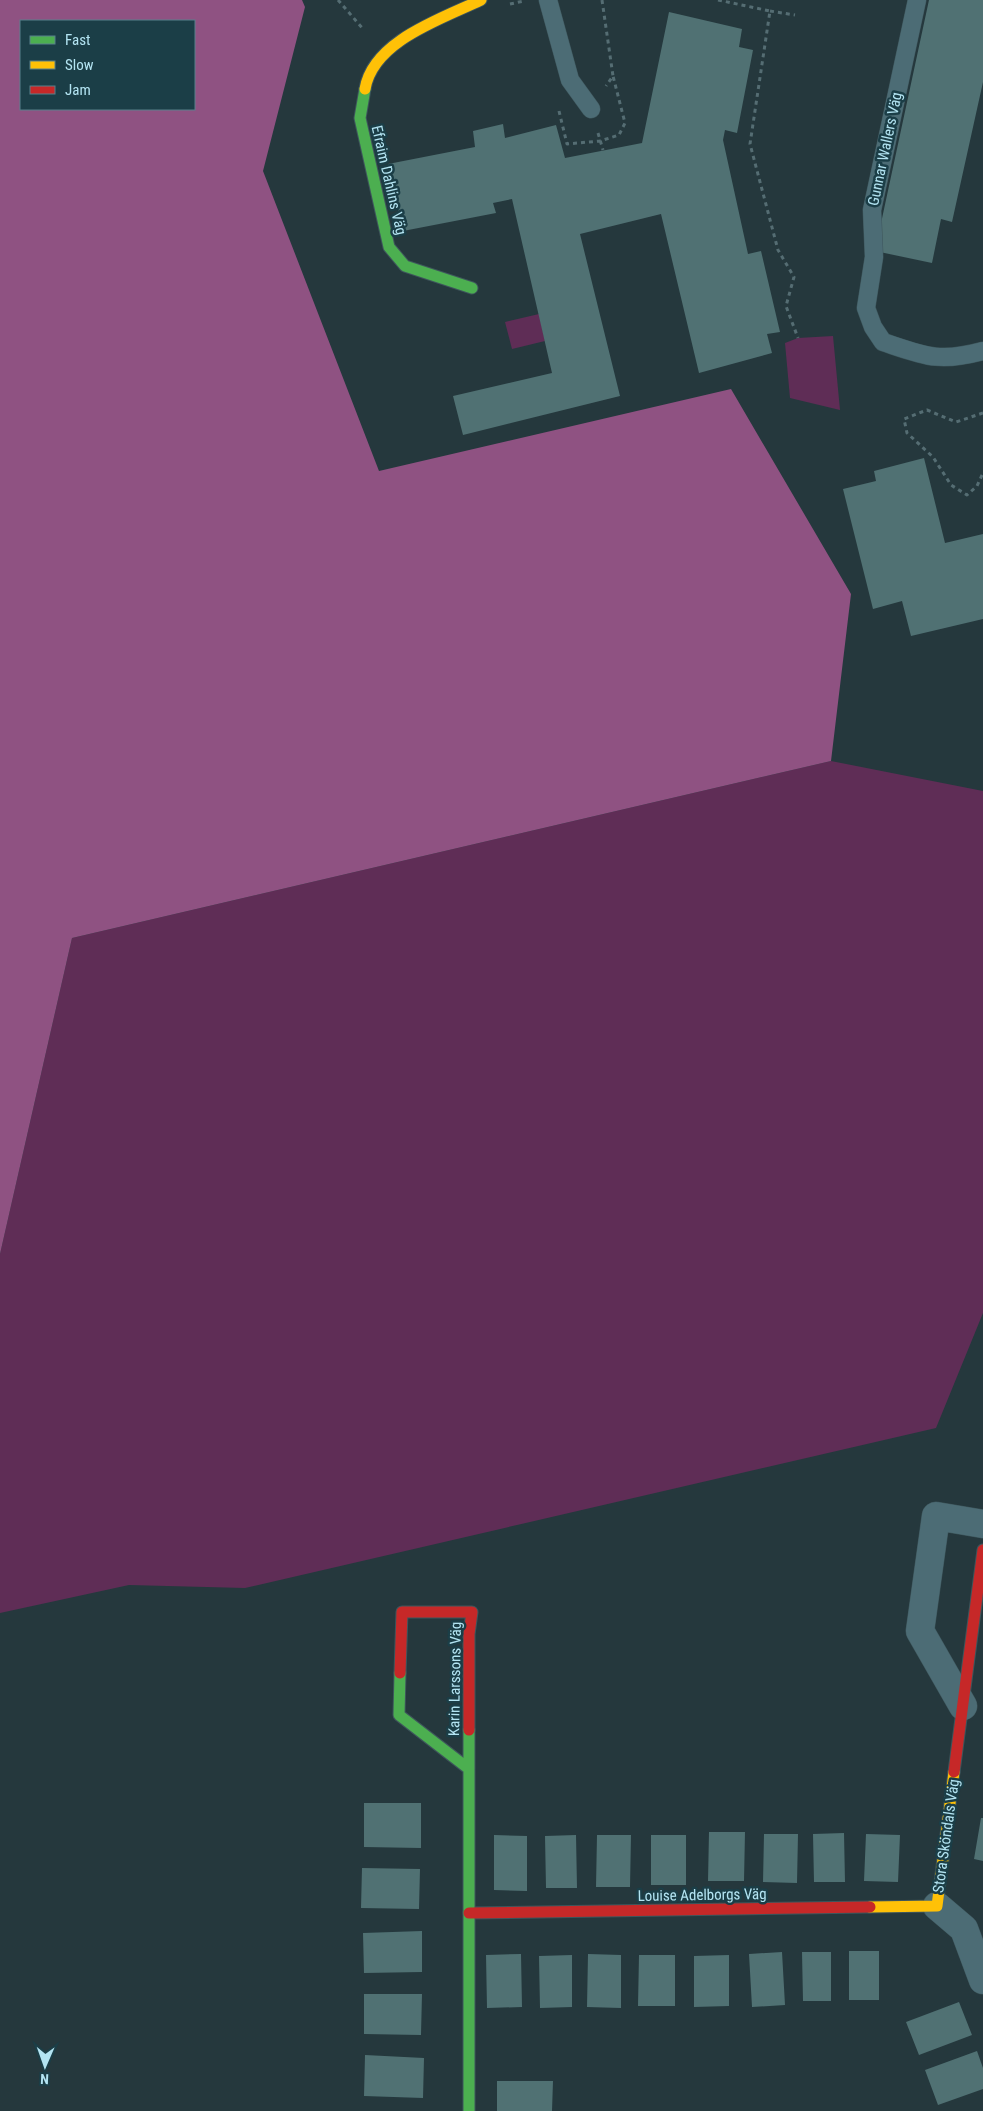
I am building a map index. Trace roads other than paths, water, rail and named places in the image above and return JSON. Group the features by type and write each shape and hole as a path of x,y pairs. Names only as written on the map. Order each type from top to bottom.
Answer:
{"street":[{"name":"Efraim Dahlins Väg","path":"472,288 405,266 390,247 360,118 367,76 383,53 417,30 481,0"},
{"path":"963,1706 920,1631 936,1516 983,1524"},
{"name":"Stora Sköndals Väg","path":"983,1550 936,1906 964,1929 983,1980"},
{"name":"Karin Larssons Väg","path":"469,1769 399,1715 402,1612 472,1612 469,1634 469,1769 469,2111"},
{"name":"Louise Adelborgs Väg","path":"469,1913 936,1906"}],"lane":[{"path":"548,0 570,80 591,109"},
{"name":"Gunnar Wallers Väg","path":"917,0 872,210 874,257 866,308 873,327 883,342 934,358 962,357 983,351"}]}
